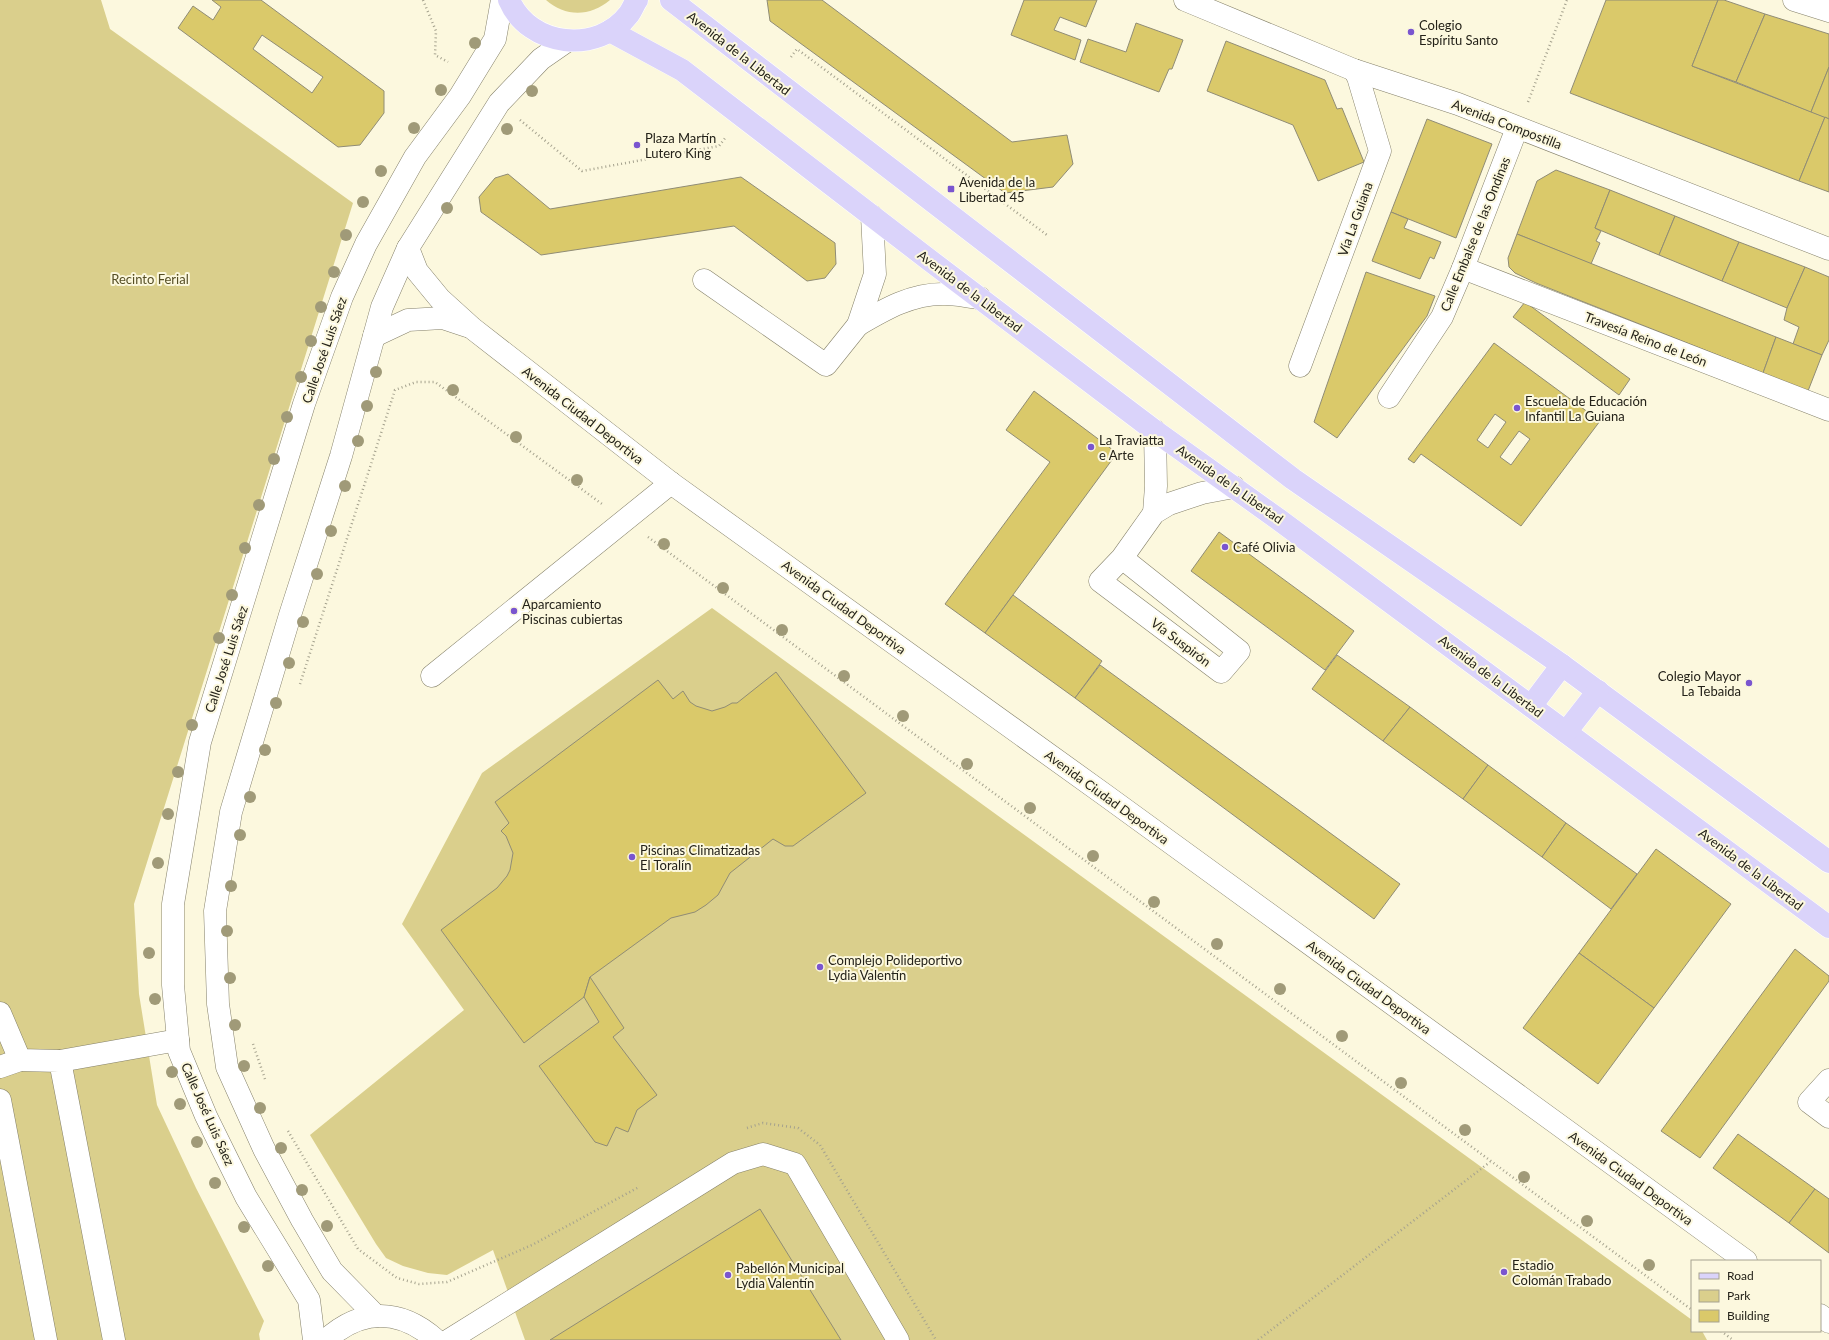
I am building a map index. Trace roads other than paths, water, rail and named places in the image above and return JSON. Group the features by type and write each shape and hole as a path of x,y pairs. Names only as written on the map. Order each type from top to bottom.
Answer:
{"main road":[{"path":"508,0 512,9 527,25 546,36 567,41 589,40 610,31 629,14 636,0"},
{"name":"Avenida de la Libertad","path":"671,0 1293,479 1598,691 1829,862"},
{"name":"Avenida de la Libertad","path":"610,31 682,70 1155,431 1531,706 1829,927"},
{"path":"1531,706 1562,666"},
{"path":"1566,732 1598,691"}],"street":[{"name":"Calle José Luis Sáez","path":"314,1340 315,1335 309,1300 246,1197 206,1116 180,1051 173,985 173,904 200,742 304,404 342,297 366,244 411,163 474,75 495,39 502,0"},
{"name":"Avenida Compostilla","path":"1185,0 1354,70 1458,104 1829,249"},
{"path":"1794,0 1829,11"},
{"path":"376,1316 332,1271 302,1220 264,1149 227,1067 218,1004 215,911 231,812 290,615 341,456 382,308 408,248 499,103 541,59 567,41"},
{"name":"Vía La Guiana","path":"1300,366 1380,151 1358,77 1354,70"},
{"name":"Calle Embalse de las Ondinas","path":"1389,397 1442,317 1463,268 1517,128"},
{"path":"704,280 826,365 858,325 875,274 872,216"},
{"name":"Avenida Ciudad Deportiva","path":"408,248 417,271 440,299 472,328 671,483 1105,795 1745,1260"},
{"name":"Travesía Reino de León","path":"1463,268 1827,405"},
{"path":"858,325 882,311 904,301 915,298 944,294 980,298"},
{"name":"Avenida Ciudad Deportiva","path":"374,336 408,320 443,318 472,328"},
{"path":"1154,513 1156,486 1155,431"},
{"path":"432,676 671,483"},
{"name":"Vía Suspirón","path":"1122,558 1239,651 1221,672 1100,581 1122,558 1154,513 1169,504 1202,493 1234,488"},
{"path":"0,1014 10,1063 60,1061 178,1040"},
{"path":"60,1061 114,1340"},
{"path":"1829,1080 1809,1102 1829,1117"},
{"path":"0,1100 46,1340"},
{"path":"449,1340 732,1163 763,1154 795,1164 898,1340"},
{"path":"326,1340 338,1329 356,1320 376,1316 400,1318 422,1328 436,1340"},
{"path":"1821,1316 1829,1322"}],"place":[{"name":"Colegio Espíritu Santo","path":"1411,32"},
{"name":"Plaza Martín Lutero King","path":"637,145"},
{"name":"Avenida de la Libertad 45","path":"951,189"},
{"name":"Escuela de Educación Infantil La Guiana","path":"1517,408"},
{"name":"La Traviatta e Arte","path":"1091,447"},
{"name":"Café Olivia","path":"1225,547"},
{"name":"Aparcamiento Piscinas cubiertas","path":"514,611"},
{"name":"Colegio Mayor La Tebaida","path":"1749,683"},
{"name":"Piscinas Climatizadas El Toralín","path":"632,857"},
{"name":"Complejo Polideportivo Lydia Valentín","path":"820,967"},
{"name":"Estadio Colomán Trabado","path":"1504,1272"},
{"name":"Pabellón Municipal Lydia Valentín","path":"728,1275"}],"park label":[{"name":"Recinto Ferial","path":"150,279"}]}
